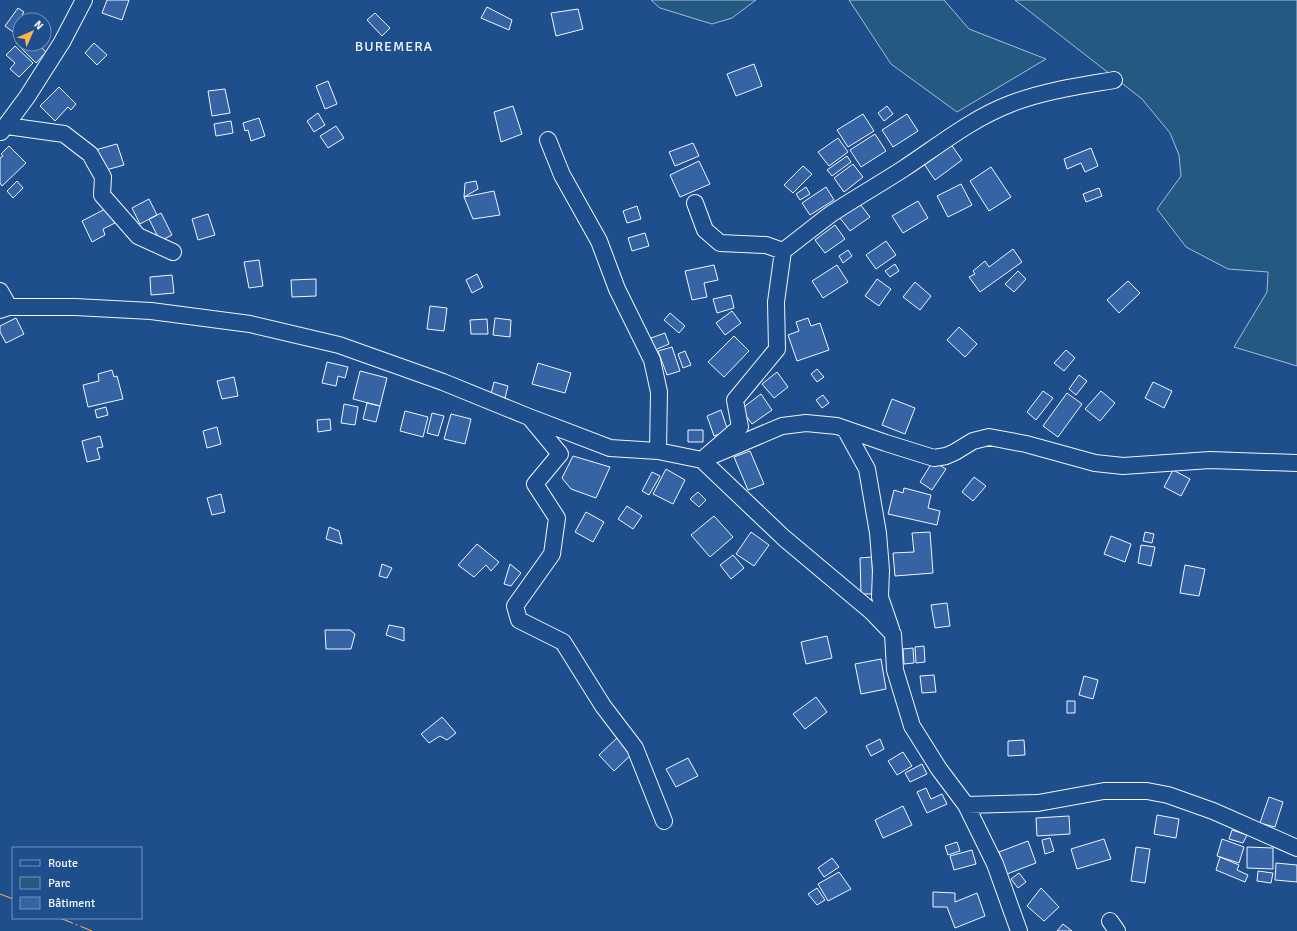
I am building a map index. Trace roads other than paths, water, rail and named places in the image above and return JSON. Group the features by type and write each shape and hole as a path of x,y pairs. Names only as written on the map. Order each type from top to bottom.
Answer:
{"street":[{"path":"3,129 27,97 62,42 84,0"},
{"path":"702,460 740,427 735,400 777,349 776,302 783,251 831,214 904,168 943,141 986,116 1010,104 1041,95 1114,80"},
{"path":"3,129 64,134 90,154 103,176 102,195 138,236 173,252"},
{"path":"548,140 562,175 599,241 617,289 652,360 659,392 658,451"},
{"path":"695,203 705,230 720,243 766,245 783,251"},
{"path":"0,291 5,309 75,306 151,311 250,324 339,345 443,382 610,448 658,451 702,460 784,538 871,610 893,634"},
{"path":"529,417 560,454 535,484 557,518 552,554 515,606 519,620 563,642 603,706 636,748 664,821"},
{"path":"702,460 782,426 806,423 837,426 934,458 946,456 973,441 989,437 1026,444 1095,463 1123,466 1210,460 1297,463"},
{"path":"845,429 867,469 878,533 881,570 880,597 893,634 895,670 912,726 939,769 966,805 995,864 1019,931"},
{"path":"966,805 1038,803 1104,791 1147,791 1168,795 1213,811 1297,848"}],"district":[{"name":"BUREMERA","path":"394,46"}]}
